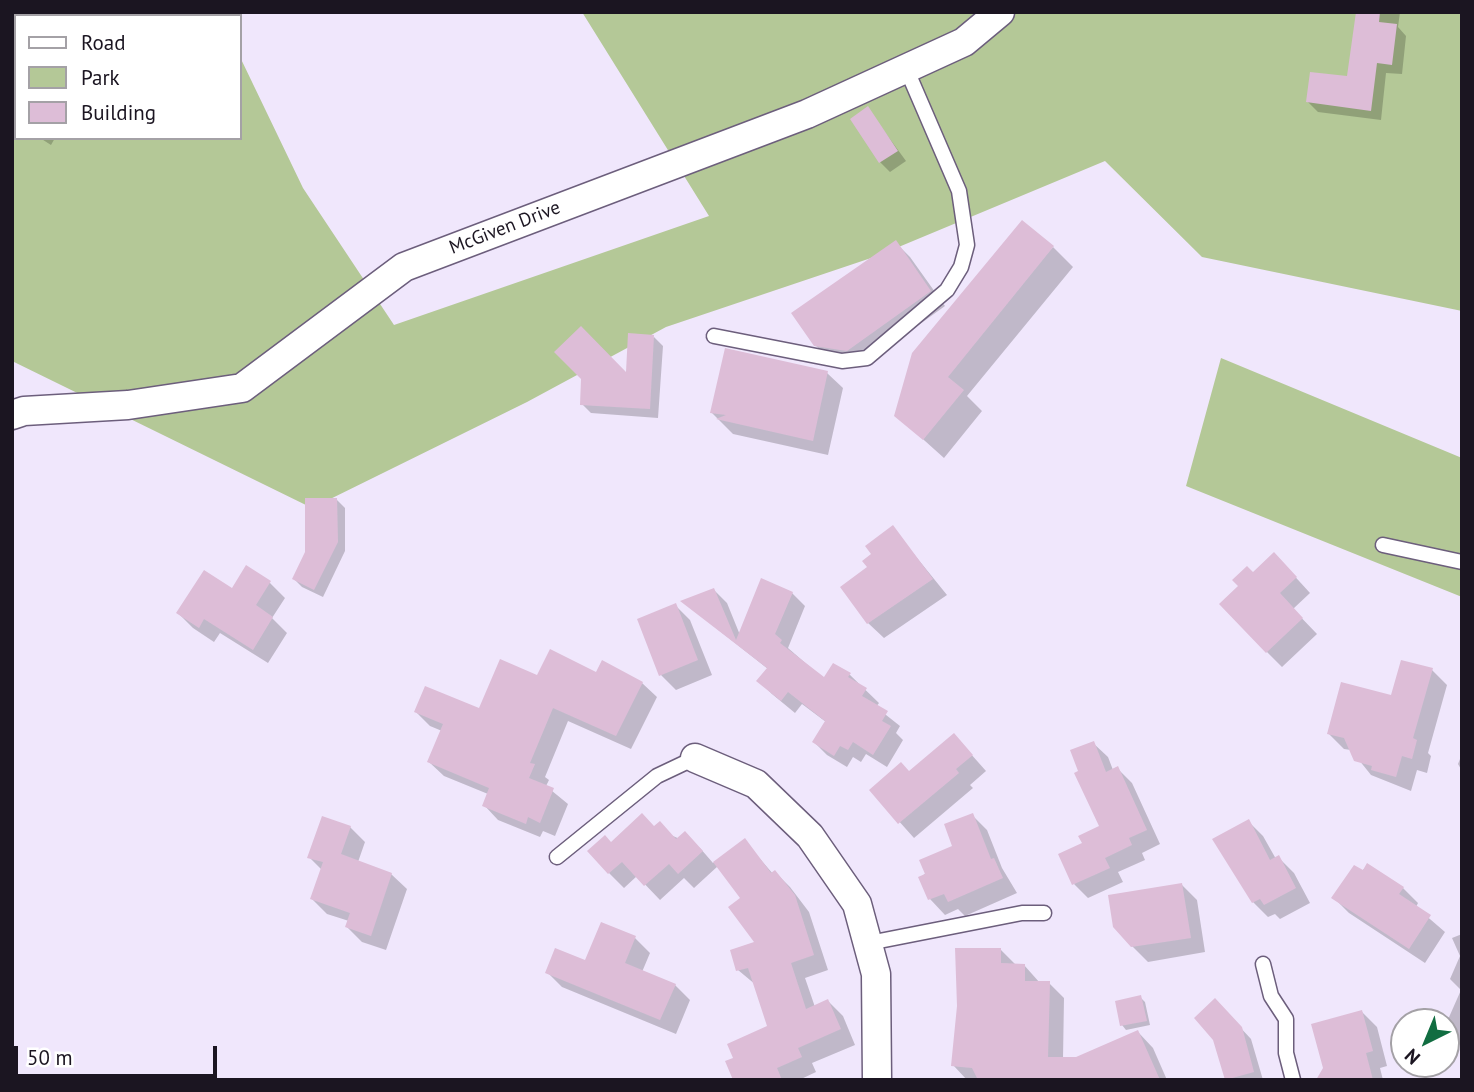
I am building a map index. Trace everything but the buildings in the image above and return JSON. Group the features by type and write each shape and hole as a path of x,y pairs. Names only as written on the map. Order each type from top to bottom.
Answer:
{"street":[{"name":"McGiven Drive","path":"12,415 24,411 128,405 242,388 404,267 807,114 964,42 1000,12"},
{"path":"695,758 756,784 810,836 857,904 876,974 877,1080"}],"lane":[{"path":"714,336 842,361 866,358 947,290 961,267 967,245 959,191 906,68"},
{"path":"1383,545 1462,562"},
{"path":"557,857 657,776 695,758"},
{"path":"869,943 1022,913 1044,913"},
{"path":"1263,964 1271,996 1286,1019 1286,1053 1293,1080"}],"green space":[{"path":"12,12 218,12 219,14 14,14 14,140 242,140 242,61 303,188 394,325 709,216 582,12 1462,12 1462,311 1202,257 1105,161 877,256 666,327 527,402 312,508 12,361"},
{"path":"1221,358 1462,458 1462,597 1186,486"}]}
